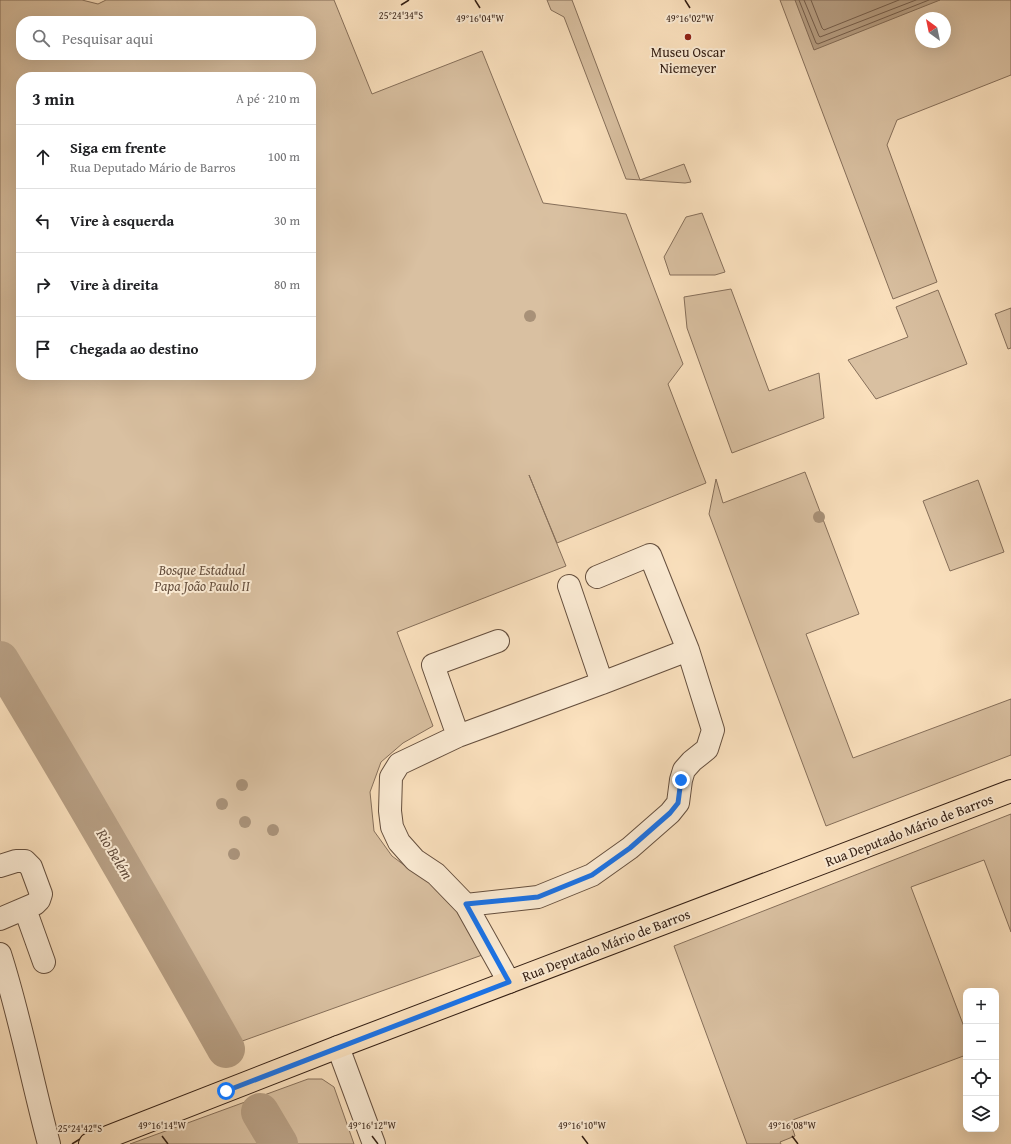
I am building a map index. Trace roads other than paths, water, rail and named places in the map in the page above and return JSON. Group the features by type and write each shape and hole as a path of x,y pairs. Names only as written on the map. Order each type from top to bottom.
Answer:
{"main road":[{"name":"Rua Deputado Mário de Barros","path":"90,1144 509,982 1011,791"}],"street":[{"path":"466,904 538,897 592,875 630,848 670,813 678,803 684,770 692,761 707,749 713,730 688,650 650,555 597,577"},
{"path":"569,586 602,683"},
{"path":"458,736 433,665 498,641"},
{"path":"509,982 466,904 436,874 415,860 399,842 392,827 390,811 390,777 399,764 458,736 688,650"},
{"path":"0,866 16,861 25,861 31,867 41,894 39,900 35,904 0,919"},
{"path":"25,909 44,962"},
{"path":"0,954 12,990 49,1144"},
{"path":"338,1048 374,1144"}],"water":[{"path":"795,0 940,0 814,50"}],"waterway":[{"name":"Rio Belém","path":"0,660 115,854 226,1049"},
{"name":"Rio Belém","path":"260,1112 279,1144"}],"place":[{"name":"Museu Oscar Niemeyer","path":"688,37"}],"park label":[{"name":"Bosque Estadual Papa João Paulo II","path":"202,578"}]}
